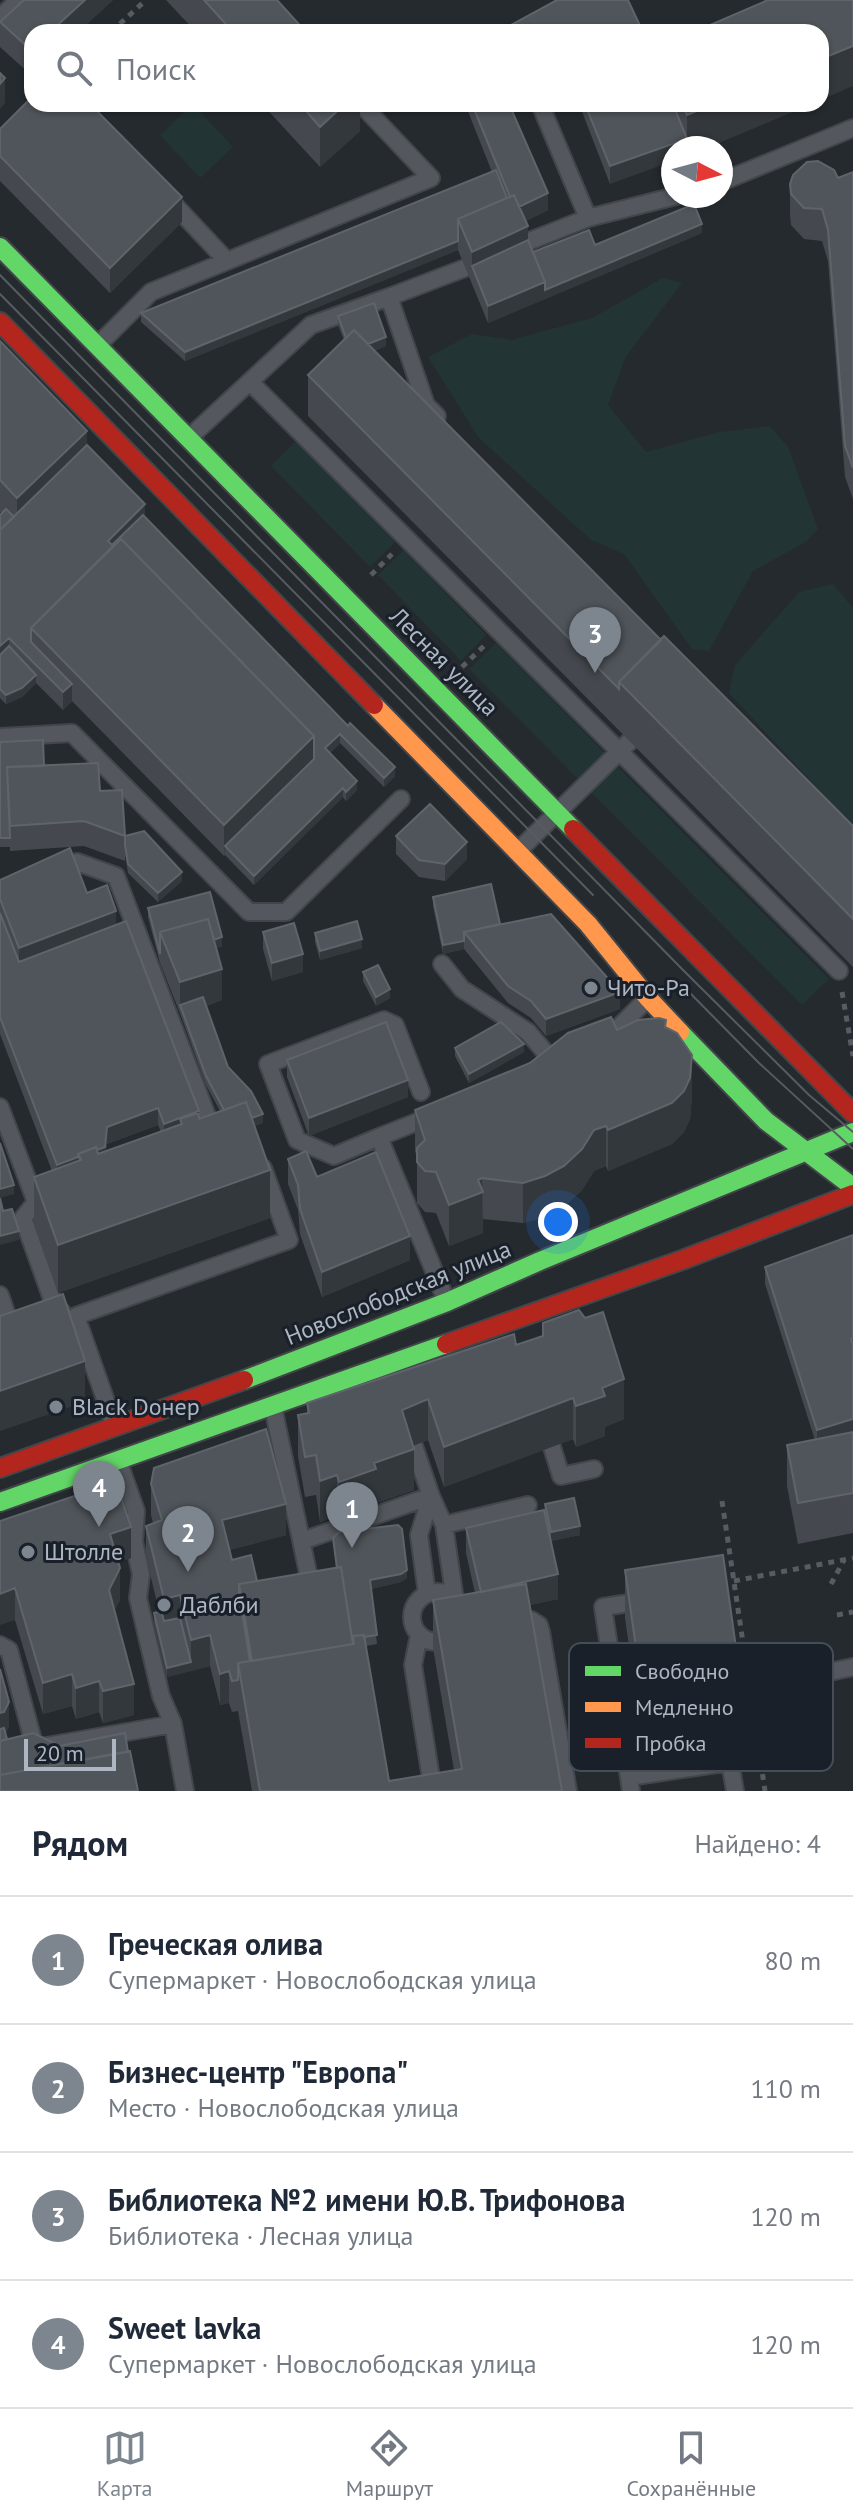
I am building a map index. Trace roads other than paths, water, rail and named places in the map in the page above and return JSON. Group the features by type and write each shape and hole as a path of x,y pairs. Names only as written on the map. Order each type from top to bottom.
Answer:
{"street":[{"name":"Лесная улица","path":"0,247 853,1113"},
{"path":"0,322 588,924 648,998 766,1121 853,1187"},
{"name":"Новослободская улица","path":"0,1468 289,1364 447,1302 853,1132"},
{"path":"0,1502 273,1405 390,1373 511,1321 853,1194"}],"lane":[{"path":"0,18 18,0"},
{"path":"97,346 151,292 431,178 369,112"},
{"path":"543,112 588,218"},
{"path":"733,177 853,128"},
{"path":"154,182 227,261"},
{"path":"522,244 588,218 661,200"},
{"path":"190,437 311,325 465,268"},
{"path":"389,297 426,405 448,428"},
{"path":"251,383 625,746 839,971"},
{"path":"0,737 72,733 249,912 286,912 401,799"},
{"path":"517,852 625,746"},
{"path":"39,879 77,862 116,876 217,1146"},
{"path":"442,964 462,989 528,1032 549,1060"},
{"path":"586,1044 611,1035 648,998"},
{"path":"421,1092 395,1025 384,1020 268,1064 297,1140 334,1156 444,1111"},
{"path":"0,1107 43,1202 23,1218 51,1314 76,1316 289,1240 257,1151"},
{"path":"379,1137 447,1302"},
{"path":"0,1295 15,1337 33,1331"},
{"path":"76,1316 114,1426"},
{"path":"511,1321 517,1341"},
{"path":"273,1405 312,1593"},
{"path":"414,1446 444,1525 455,1600 467,1627 437,1642 419,1635 412,1618 413,1608 419,1599 427,1594 442,1592 455,1600"},
{"path":"552,1447 561,1476 594,1469"},
{"path":"118,1460 136,1511 134,1542 141,1574 138,1598 161,1696 173,1724 185,1791"},
{"path":"302,1541 431,1496"},
{"path":"427,1594 419,1535 431,1496"},
{"path":"444,1525 528,1505"},
{"path":"608,1643 603,1607 659,1599"},
{"path":"499,1624 531,1620 539,1625 568,1791"},
{"path":"419,1635 413,1665 433,1791"},
{"path":"0,1645 9,1650 35,1748 173,1724"},
{"path":"834,1671 853,1667"},
{"path":"630,1784 689,1771"},
{"path":"732,1771 735,1791"}],"tram line":[{"path":"0,275 685,972 809,1095 853,1132"},
{"path":"0,294 593,895"},
{"path":"686,989 759,1063 853,1149"}],"place":[{"name":"Библиотека №2 имени Ю.В. Трифонова","path":"595,673"},
{"name":"Чито-Ра","path":"591,988"},
{"name":"Black Dонер","path":"56,1407"},
{"name":"Sweet lavka","path":"99,1527"},
{"name":"Греческая олива","path":"352,1548"},
{"name":"Штолле","path":"28,1552"},
{"name":"Бизнес-центр \"Европа\"","path":"188,1572"},
{"name":"Даблби","path":"164,1605"}]}
